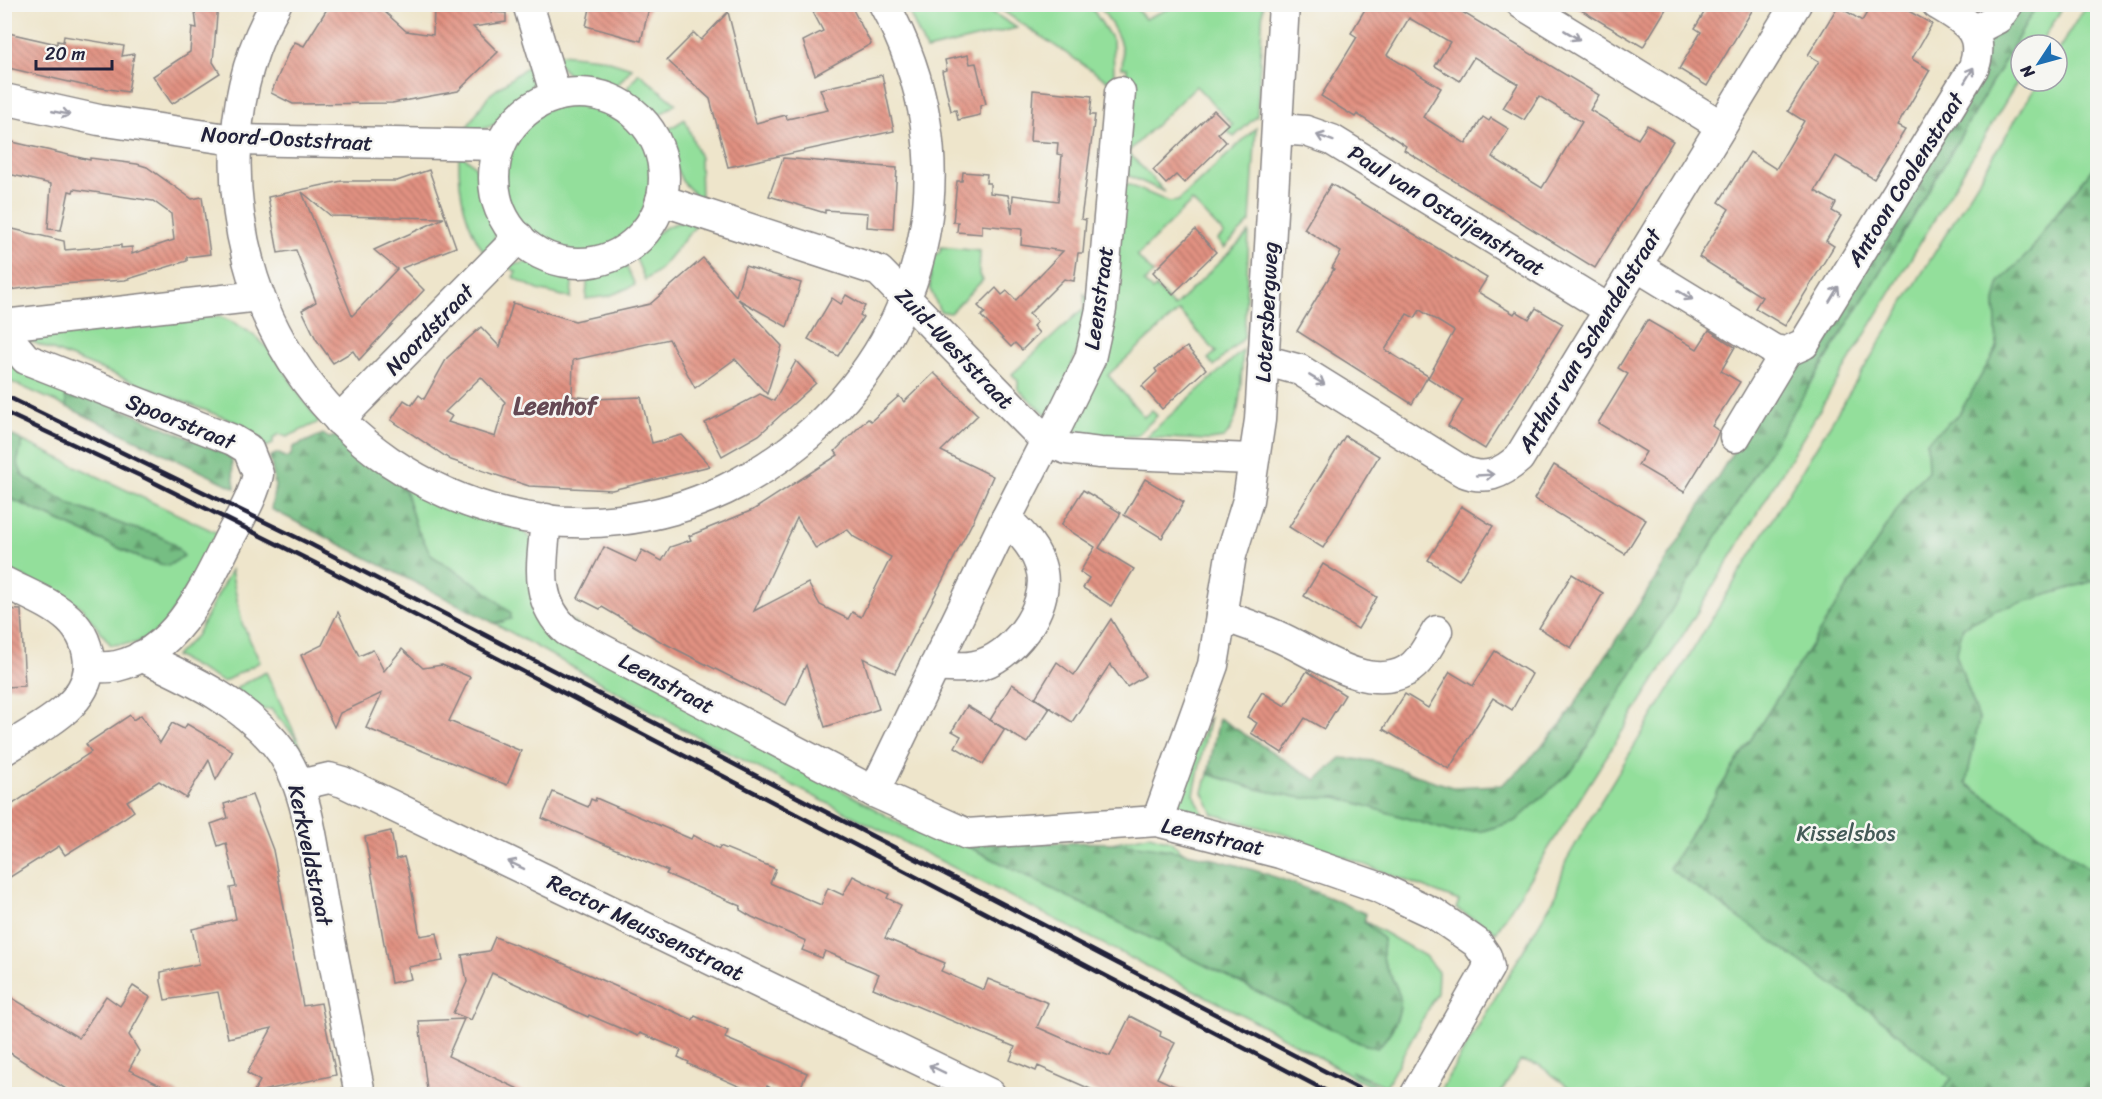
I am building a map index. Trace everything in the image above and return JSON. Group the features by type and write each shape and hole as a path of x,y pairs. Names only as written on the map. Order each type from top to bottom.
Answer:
{"street":[{"path":"276,4 256,52 243,94 234,140 239,219 247,258 259,296 280,341 301,375 339,420 379,454 423,481 495,509 546,519 612,519 656,513 709,497 767,468 811,435 843,404 881,350 906,298 924,231 928,200 927,139 915,79 906,49 884,4"},
{"path":"528,4 556,96"},
{"name":"Lotersbergweg","path":"1157,821 1213,665 1232,555 1248,500 1252,459 1260,420 1284,4"},
{"path":"1521,4 1720,125"},
{"name":"Arthur van Schendelstraat","path":"1263,360 1300,369 1455,467 1472,475 1489,477 1506,470 1519,458 1720,125 1796,4"},
{"path":"1937,4 1958,17 1973,31 1998,18 2008,4"},
{"name":"Antoon Coolenstraat","path":"1735,437 1786,352 1804,344 1974,67 1978,48 1973,31"},
{"name":"Leenstraat","path":"874,792 1006,519 1082,376 1095,339 1101,309 1120,92"},
{"path":"585,93 600,96 620,104 638,117 656,142 661,156 664,185 661,200 648,228 638,240 612,257 597,262 565,262 550,258 536,252 519,237 509,227 499,208 494,187 495,166 500,145 513,124 532,107 556,96 585,93"},
{"name":"Noord-Ooststraat","path":"4,99 99,120 234,140 500,145"},
{"name":"Paul van Ostaijenstraat","path":"1278,129 1306,131 1332,140 1608,309"},
{"name":"Zuid-Weststraat","path":"661,200 870,267 886,276 1046,441 1067,449 1100,453 1252,459"},
{"name":"Noordstraat","path":"339,420 519,237"},
{"path":"1635,265 1774,350 1786,352"},
{"name":"Spoorstraat","path":"89,667 117,666 141,656 171,635 193,608 212,572 257,481 258,467 248,449 233,440 34,363 14,346 5,325 259,296"},
{"name":"Leenstraat","path":"546,519 541,585 545,603 555,620 567,631 874,792 967,834 1157,821 1280,853 1378,887 1435,914 1477,943 1486,956 1489,967 1416,1095"},
{"path":"934,667 975,666 996,658 1015,641 1031,621 1040,597 1042,573 1034,551 1006,519"},
{"path":"4,582 63,613 78,627 87,640 89,667 88,681 74,703 4,750"},
{"path":"1221,615 1278,636 1345,670 1376,677 1404,672 1418,662 1437,632"},
{"name":"Kerkveldstraat","path":"141,656 197,682 245,711 275,743 289,764 299,785 360,1095"},
{"name":"Rector Meussenstraat","path":"299,785 329,778 343,782 990,1095"}],"green space":[{"path":"906,5 981,5 1017,28 926,50"},
{"path":"1007,5 1090,5 1113,41 1114,77 1108,81 1003,11"},
{"path":"1099,5 1134,5 1145,19 1177,5 1263,5 1257,116 1234,137 1227,131 1233,125 1196,86 1128,152 1165,192 1118,171 1127,68 1122,68 1120,42"},
{"path":"2016,5 2037,5 2021,33 2009,33 2009,53 1911,221 1574,768 1516,821 1482,831 1452,832 1337,797 1302,798 1257,789 1208,774 1219,718 1316,780 1341,758 1374,761 1452,787 1501,785 1520,770 1563,722 1654,581 1786,365 1801,362 1809,354 1983,40"},
{"path":"2037,5 2064,5 2047,33 2021,33"},
{"path":"2086,5 2097,5 2097,163 2049,223 2030,252 2000,281 1995,302 1997,348 1959,414 1927,441 1928,471 1911,488 1670,867 1874,1014 1952,1079 1939,1094 1578,1094 1539,1065 1520,1061 1500,1094 1438,1094 1555,897 1566,861 1596,809 2032,93 2069,93 2069,33"},
{"path":"2009,53 2011,93 1708,595 1496,932 1456,909 1459,901 1290,836 1213,814 1203,792 1208,774 1257,789 1302,798 1337,797 1452,832 1482,831 1516,821 1818,373 1911,221"},
{"path":"552,55 600,58 632,68 613,90 571,77"},
{"path":"533,62 530,90 514,112 490,126 463,133 488,96"},
{"path":"639,73 676,104 653,119 627,96 628,87"},
{"path":"580,102 609,108 622,115 633,125 643,136 650,149 656,178 650,207 643,220 633,231 622,241 609,248 580,254 551,248 538,241 527,231 517,220 510,207 504,178 510,149 517,136 527,125 538,115 551,108"},
{"path":"685,119 700,158 701,201 682,181 661,134"},
{"path":"1256,128 1250,222 1224,248 1217,240 1224,234 1192,201 1137,256 1153,273 1144,282 1152,290 1156,287 1174,307 1249,233 1244,338 1214,366 1208,359 1216,352 1179,311 1108,375 1144,417 1152,410 1157,416 1136,436 1097,435 1062,428 1118,180 1169,202 1178,201"},
{"path":"459,155 474,166 491,196 497,226 488,258 474,234 464,209"},
{"name":"Kisselsbos","path":"2097,163 2097,580 1996,610 1963,627 1956,655 1979,719 1966,784 2097,874 2097,1094 1939,1094 1952,1079 1874,1014 1669,868 1911,488 1928,471 1927,441 1959,414 1997,348 1995,302 2000,281 2030,252 2049,223"},
{"path":"686,221 698,223 659,270 645,280 634,254 651,237 670,225"},
{"path":"941,247 980,251 979,275 983,280 950,313 940,311 930,289 931,258 940,252"},
{"path":"624,261 635,285 609,296 586,299 588,271"},
{"path":"527,262 573,270 571,298 538,290 513,277 516,272 507,266"},
{"path":"1084,294 1094,304 1052,420 1018,389 1018,381 1012,374 1085,307"},
{"path":"219,316 239,325 267,347 319,421 317,423 287,437 279,434 273,439 273,444 266,447 259,437 240,424 27,340 31,330"},
{"path":"1243,350 1238,408 1235,419 1224,438 1209,440 1146,437"},
{"path":"5,360 70,387 65,395 67,407 5,379"},
{"path":"70,387 231,456 235,488 67,407 65,395"},
{"path":"5,432 23,441 17,462 23,476 69,504 129,527 155,534 173,543 184,556 168,566 145,560 5,496"},
{"path":"323,434 329,438 336,436 403,483 416,527 432,556 481,587 511,613 511,619 494,623 271,509 275,486 270,457 278,453 286,458 291,455 293,447"},
{"path":"23,441 219,534 222,532 161,630 136,643 111,645 80,606 5,568 4,496 145,560 155,534 129,527 69,504 23,476 17,462"},
{"path":"403,483 459,509 521,530 532,539 533,596 696,703 821,779 923,835 936,840 963,844 1360,1043 1377,1048 1391,1030 1400,1006 1398,991 1384,962 1383,939 1364,921 1425,956 1438,972 1437,993 1386,1086 1351,1071 1376,1085 1375,1089 1260,1024 688,732 494,623 503,622 481,587 432,556 416,527"},
{"path":"231,570 242,623 260,662 223,682 175,656 196,636"},
{"path":"2097,580 2097,874 1966,783 1979,719 1956,654 1963,627 1995,610"},
{"path":"266,672 309,764 301,760 293,746 295,737 271,709 262,710 237,690 237,687"},
{"path":"1210,716 1194,794 1203,814 1177,809 1176,799"},
{"path":"1149,835 1170,841 1184,853 1112,843"},
{"path":"1112,843 1178,851 1274,876 1366,914 1364,922 1383,939 1384,962 1400,998 1395,1022 1387,1037 1377,1048 1360,1043 963,844"}],"building":[{"path":"194,4 218,4 213,62 220,73 172,104 153,76 190,52 192,27 197,28"},
{"path":"330,4 376,4 406,31 433,35 434,9 467,11 465,4 490,4 491,12 506,13 506,22 473,27 498,52 458,91 392,103 293,104 271,93 289,51 295,42 304,46"},
{"path":"591,4 650,4 641,41 586,26"},
{"path":"827,4 850,4 871,44 815,75 803,41 823,31 813,12"},
{"path":"1368,4 1449,4 1599,95 1590,110 1638,139 1647,125 1673,141 1595,268 1404,150 1406,146 1357,114 1355,117 1321,96 1357,37 1351,33","holes":["1409,18 1450,42 1435,66 1459,81 1474,57 1518,84 1503,108 1524,120 1539,96 1582,122 1542,188 1492,157 1509,129 1491,118 1489,121 1483,117 1466,144 1423,117 1441,88 1387,55"]},
{"path":"1571,4 1669,4 1643,47"},
{"path":"1709,4 1756,4 1707,86 1679,69 1701,32 1695,28"},
{"path":"1872,4 1896,4 1932,24 1912,59 1930,70 1897,126 1905,130 1874,179 1836,156 1815,191 1836,203 1832,211 1841,216 1826,241 1834,246 1785,326 1755,308 1762,297 1699,257 1729,209 1719,202 1750,152 1776,169 1804,121 1788,111 1819,61 1808,55 1838,6 1862,21"},
{"path":"728,12 756,123 786,115 787,119 828,110 820,89 882,75 894,131 728,167 710,99 667,60 694,33 701,40"},
{"path":"4,32 57,44 57,41 63,42 64,36 124,46 122,56 134,54 128,92 82,85 4,67"},
{"path":"968,55 970,64 976,63 986,104 980,106 980,115 958,120 956,110 951,111 942,71 947,70 945,60"},
{"path":"1033,90 1092,96 1090,115 1095,115 1081,219 1086,220 1083,253 1078,253 1074,281 1064,279 1029,314 1037,322 1033,326 1039,333 1022,350 1015,343 1011,347 981,316 985,313 978,306 996,288 1002,295 1007,291 1016,300 1063,251 1021,245 1022,229 982,225 982,234 957,232 958,222 953,222 957,181 962,181 963,172 987,174 986,183 990,183 990,193 1008,195 1012,213 1013,195 1058,201 1062,155 1057,154 1058,143 1030,141"},
{"path":"1214,110 1228,124 1218,133 1226,142 1184,183 1176,175 1166,184 1153,170"},
{"path":"4,140 90,160 90,158 137,164 147,167 192,199 202,197 210,254 187,257 187,261 125,280 45,285 4,291 4,227 64,241 65,250 121,245 121,248 132,247 132,254 174,240 171,214 153,201 74,189 73,192 69,191 61,230 48,229 51,184 4,173"},
{"path":"783,158 897,168 893,229 867,227 868,213 825,210 825,213 769,196"},
{"path":"429,170 456,247 402,268 424,290 359,360 353,351 333,363 316,339 302,310 316,302 296,250 278,253 268,197 342,181 397,181","holes":["302,192 331,216 444,218 374,250 397,269 352,316"]},
{"path":"1331,184 1487,278 1478,292 1514,314 1516,311 1529,319 1536,308 1563,324 1485,449 1448,426 1463,400 1428,378 1454,331 1420,310 1415,318 1407,314 1385,350 1428,376 1412,404 1297,331 1334,269 1332,268 1341,252 1304,229"},
{"path":"1195,230 1216,252 1173,294 1153,272"},
{"path":"703,258 736,296 745,266 801,283 787,327 738,299 782,346 767,394 735,359 695,388 669,339 573,360 572,396 595,399 641,397 652,443 682,435 710,466 612,490 529,486 451,460 391,420 404,400 412,405 419,395 424,399 447,358 481,327 500,347 513,303 575,321 650,304","holes":["481,377 505,402 495,437 448,422 452,416 445,412"]},
{"path":"846,295 865,306 860,315 863,317 838,356 808,339 832,298 841,304"},
{"path":"1647,320 1697,349 1709,330 1735,347 1721,371 1740,382 1712,426 1719,431 1714,443 1684,492 1638,465 1646,452 1598,423 1628,374 1618,368"},
{"path":"1187,347 1206,369 1162,409 1142,386 1157,372 1155,369"},
{"path":"796,361 816,383 759,435 722,456 705,423 760,394 774,401"},
{"path":"934,373 978,415 941,451 993,476 974,519 895,673 863,658 879,709 825,727 806,665 786,705 660,641 602,607 600,609 578,598 604,547 636,562 642,550 662,561 670,547 691,540 689,536 753,510 838,455 835,451 868,419 871,421 899,396 904,402","holes":["797,518 816,549 847,529 854,537 891,557 861,617 852,612 848,619 820,605 808,583 754,611"]},
{"path":"1345,436 1379,456 1323,548 1289,527"},
{"path":"1554,465 1646,520 1625,554 1534,499"},
{"path":"1145,479 1184,502 1162,538 1124,515"},
{"path":"1083,490 1121,513 1099,548 1134,569 1111,606 1083,588 1089,578 1080,572 1095,547 1061,525"},
{"path":"1461,506 1493,526 1459,580 1428,560"},
{"path":"1323,564 1377,597 1358,629 1304,596"},
{"path":"1572,574 1603,593 1571,648 1539,628"},
{"path":"4,609 21,610 25,686 4,687"},
{"path":"338,612 359,656 373,650 384,671 402,649 423,668 442,665 470,677 449,721 521,751 507,785 366,728 382,693 340,713 334,727 301,655 322,645"},
{"path":"1111,619 1145,676 1127,687 1110,664 1072,722 1035,698 1057,662 1074,675"},
{"path":"1495,651 1532,674 1512,710 1493,698 1449,769 1383,729 1405,694 1428,708 1450,672 1473,686"},
{"path":"1307,671 1345,695 1324,729 1305,718 1282,753 1251,733 1257,723 1247,717 1262,692 1285,706"},
{"path":"1012,684 1050,708 1027,743 990,720"},
{"path":"967,706 1005,729 983,764 955,747 961,736 952,731"},
{"path":"130,715 133,720 141,715 160,743 172,723 184,729 187,724 233,751 216,780 209,760 186,798 159,781 127,801 134,811 124,818 65,855 59,846 4,881 4,810 91,752 86,744"},
{"path":"553,792 588,807 591,799 595,801 596,798 691,839 693,835 719,849 720,846 776,869 770,883 821,905 828,888 843,895 853,876 889,894 887,898 901,905 885,938 945,963 941,971 984,990 988,979 1048,1003 1037,1027 1110,1056 1130,1016 1161,1032 1160,1036 1175,1043 1157,1078 1194,1095 1104,1095 1038,1066 1036,1071 1010,1060 1015,1047 873,988 879,974 825,951 822,958 802,950 806,941 752,917 740,910 741,906 666,874 668,871 542,818"},
{"path":"252,795 273,850 303,1006 321,1003 336,1075 253,1093 260,1081 247,1073 272,1028 228,1038 218,992 165,1000 161,981 161,972 199,964 192,929 236,919 230,888 236,887 226,843 218,846 211,824 228,818 224,804"},
{"path":"391,831 396,859 404,857 408,871 420,936 437,933 443,961 408,967 411,979 391,983 365,837"},
{"path":"495,937 560,962 693,1020 695,1016 728,1031 725,1038 807,1073 797,1095 787,1095 767,1086 763,1095 759,1095 688,1064 689,1062 678,1057 681,1050 640,1033 638,1036 589,1015 588,1017 492,973 471,1020 453,1013 467,982 462,955 489,951"},
{"path":"133,986 150,997 129,1035 139,1051 129,1070 181,1095 75,1095 4,1049 4,993 79,1038 106,996 120,1006"},
{"path":"464,1019 448,1056 531,1095 437,1095 427,1090 419,1021"}],"railway":[{"path":"4,395 310,544 1369,1094"},
{"path":"4,412 145,478 315,563 1332,1094"}],"district":[{"name":"Leenhof","path":"555,406"}]}
